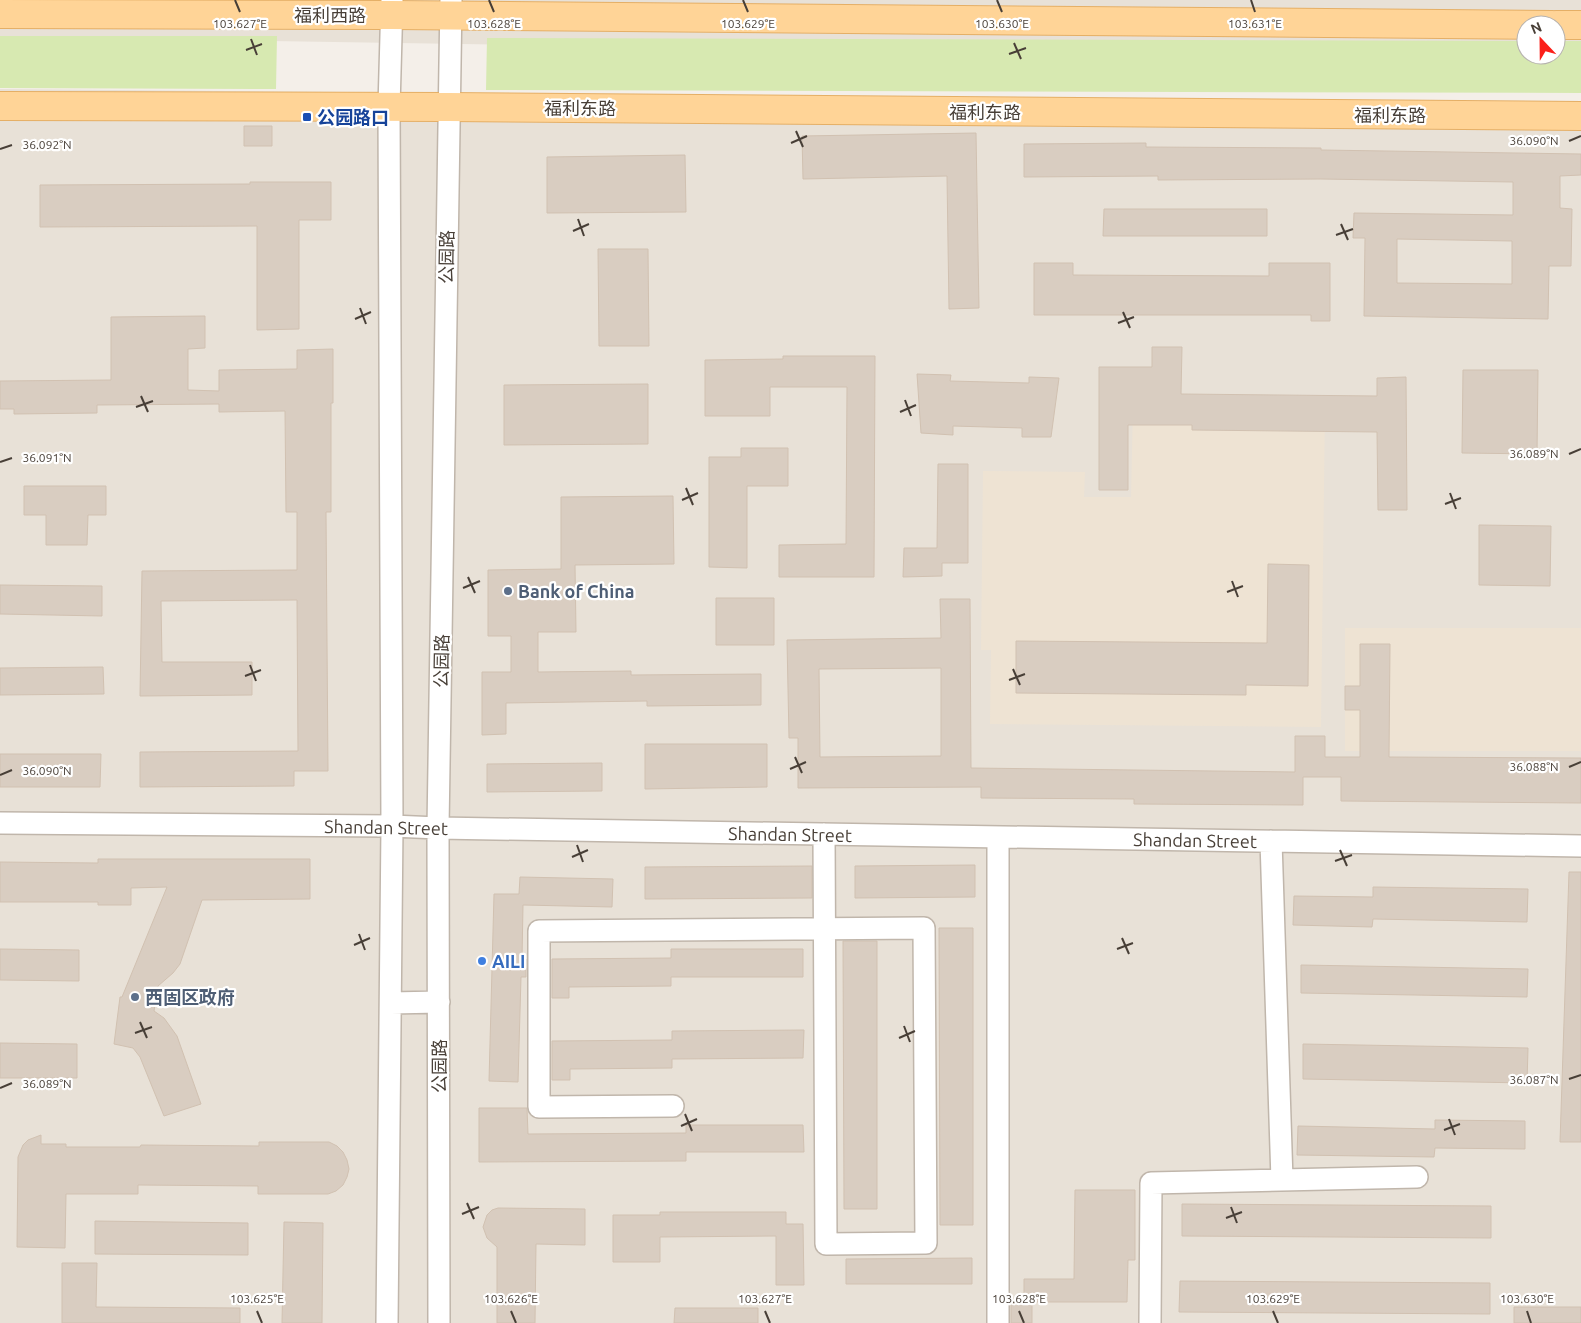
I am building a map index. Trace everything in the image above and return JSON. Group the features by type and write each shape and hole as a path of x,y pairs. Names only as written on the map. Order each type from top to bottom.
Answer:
{"main road":[{"name":"福利西路","path":"0,14 451,8"},
{"path":"451,8 1516,24"},
{"path":"1566,25 1581,25"},
{"path":"0,106 389,107"},
{"name":"福利东路","path":"389,107 1581,116"}],"street":[{"path":"387,1323 392,826 389,107 392,8"},
{"name":"公园路","path":"439,1323 438,828 451,8"},
{"name":"Shandan Street","path":"0,823 392,826 1581,846"},
{"path":"673,1106 540,1107 539,931 825,928 924,928 926,1243 826,1244 825,928 824,834"},
{"path":"998,837 998,1323"},
{"path":"1271,841 1282,1180"},
{"path":"390,1003 439,1002"},
{"path":"1150,1323 1151,1183 1417,1177"}],"shaded area":[{"path":"0,0 1581,0 1581,61 1566,61 1566,15 1516,15 1516,60 0,37"},
{"path":"0,89 1581,103 1581,1323 0,1323"},
{"path":"1133,404 1325,406 1321,727 990,724 991,650 981,650 983,471 1085,472 1084,497 1131,497"},
{"path":"1345,628 1581,628 1581,751 1345,751"}],"green space":[{"path":"0,36 277,36 276,89 0,88"},
{"path":"487,38 1516,41 1516,65 1566,65 1566,41 1581,41 1581,93 486,90"}],"building":[{"path":"244,126 272,126 272,146 244,146"},
{"path":"976,133 979,308 949,309 947,176 803,179 802,136"},
{"path":"1146,143 1146,147 1321,148 1321,150 1581,154 1581,175 1560,176 1560,208 1572,209 1571,266 1549,266 1548,319 1364,316 1365,238 1353,238 1354,213 1513,215 1513,182 1321,179 1158,180 1158,176 1024,177 1024,144","holes":["1397,239 1512,241 1512,284 1397,283"]},
{"path":"685,155 686,212 547,213 547,157"},
{"path":"250,182 331,182 331,220 299,220 299,329 257,330 257,226 40,227 40,185 250,184"},
{"path":"1104,209 1267,209 1267,236 1103,236"},
{"path":"598,249 648,249 649,346 599,346"},
{"path":"1034,263 1073,263 1073,275 1269,276 1269,263 1330,263 1330,321 1311,321 1311,315 1034,315"},
{"path":"205,316 205,348 188,349 188,390 219,391 219,370 297,369 297,350 333,349 331,512 326,512 328,771 294,771 294,786 140,787 140,752 298,751 297,600 161,601 162,662 252,662 252,695 140,696 142,571 297,570 297,512 286,512 285,411 219,412 219,404 97,405 97,413 14,414 14,409 0,409 0,381 111,380 111,317"},
{"path":"1152,347 1182,347 1181,394 1377,396 1377,378 1406,377 1407,510 1378,510 1377,432 1192,430 1192,425 1128,425 1128,490 1099,490 1099,367 1152,367"},
{"path":"783,356 875,356 874,577 779,577 779,545 846,544 847,387 770,387 770,416 705,416 705,360 783,359"},
{"path":"1463,370 1538,370 1537,454 1462,453"},
{"path":"917,374 951,375 950,381 1029,383 1029,377 1059,378 1051,437 1022,437 1022,428 953,426 953,435 921,433"},
{"path":"648,384 648,444 504,445 504,385"},
{"path":"741,448 788,448 788,486 747,486 747,568 709,567 709,457 741,457"},
{"path":"938,464 968,464 968,563 942,563 942,576 903,577 904,548 937,548"},
{"path":"24,486 106,486 106,515 88,515 87,545 46,545 46,515 24,515"},
{"path":"673,496 674,564 575,565 576,632 538,632 538,672 631,671 631,675 761,674 761,705 647,706 647,701 506,703 506,734 482,735 482,672 511,672 511,636 488,636 488,570 561,569 561,497"},
{"path":"1479,525 1551,526 1550,586 1479,585"},
{"path":"1268,564 1309,565 1308,686 1246,685 1246,695 1016,693 1016,641 1267,643"},
{"path":"0,585 102,586 102,616 0,614"},
{"path":"716,598 774,598 774,645 716,645"},
{"path":"940,599 970,599 971,768 1295,772 1295,736 1325,736 1325,757 1360,757 1360,710 1345,710 1345,686 1360,686 1360,644 1390,644 1389,757 1581,758 1581,803 1341,801 1341,777 1303,777 1303,805 1134,804 1134,799 981,798 981,787 798,788 798,738 789,738 787,640 941,638","holes":["941,668 941,756 820,757 819,669"]},
{"path":"103,667 104,694 0,695 0,668"},
{"path":"645,744 767,744 767,787 645,789"},
{"path":"0,754 101,754 100,787 0,787"},
{"path":"602,763 602,791 487,792 487,764"},
{"path":"98,859 310,859 310,899 202,900 180,964 158,986 154,1011 164,1018 177,1036 201,1104 164,1116 140,1057 133,1048 114,1044 120,997 122,997 167,887 131,888 131,905 98,905 98,902 0,902 0,862 98,863"},
{"path":"975,865 975,897 855,898 855,866"},
{"path":"812,866 812,898 645,899 645,867"},
{"path":"1569,872 1581,872 1581,1142 1560,1142"},
{"path":"520,877 613,879 612,907 523,905 522,959 526,959 526,977 521,977 518,1082 489,1081 494,894 519,894"},
{"path":"1373,887 1528,889 1527,922 1373,919 1372,927 1293,925 1294,896 1373,897"},
{"path":"939,928 973,928 973,1225 940,1225"},
{"path":"843,941 877,941 877,1209 844,1209"},
{"path":"0,949 79,950 79,981 0,980"},
{"path":"671,949 803,949 803,977 671,977 671,986 569,987 569,998 552,998 552,959 671,958"},
{"path":"1301,965 1528,969 1527,997 1301,993"},
{"path":"804,1030 803,1058 672,1059 672,1068 570,1069 570,1080 552,1080 552,1041 672,1040 672,1031"},
{"path":"0,1043 77,1044 77,1078 0,1078"},
{"path":"1303,1044 1528,1048 1527,1083 1303,1079"},
{"path":"479,1108 527,1108 528,1134 686,1133 686,1125 803,1125 804,1152 686,1152 686,1161 479,1162"},
{"path":"1435,1120 1525,1121 1525,1149 1435,1148 1434,1157 1297,1155 1298,1126 1435,1129"},
{"path":"41,1135 41,1144 66,1144 66,1147 140,1147 141,1145 259,1146 259,1142 329,1142 343,1152 349,1169 343,1185 336,1191 328,1194 258,1194 258,1186 138,1185 138,1194 66,1194 65,1248 17,1247 18,1157 23,1145 28,1140"},
{"path":"1075,1190 1135,1190 1135,1260 1128,1260 1127,1302 1032,1302 1032,1323 1011,1323 1011,1301 1024,1301 1024,1279 1074,1279"},
{"path":"1182,1204 1491,1206 1491,1238 1182,1236"},
{"path":"498,1208 585,1209 585,1245 536,1244 535,1323 497,1323 497,1247 487,1238 483,1227 487,1215 492,1210"},
{"path":"660,1212 786,1212 786,1224 803,1224 804,1285 776,1285 776,1236 660,1237 660,1262 613,1262 613,1215 660,1215"},
{"path":"95,1221 248,1223 248,1255 95,1254"},
{"path":"284,1222 323,1223 322,1323 282,1323"},
{"path":"972,1258 972,1284 846,1284 846,1259"},
{"path":"62,1263 97,1263 96,1307 240,1308 240,1323 62,1323"},
{"path":"1180,1281 1490,1283 1490,1314 1179,1312"},
{"path":"1514,1307 1581,1307 1581,1323 1514,1323"},
{"path":"675,1308 758,1308 758,1323 674,1323"}],"place":[{"name":"公园路口","path":"307,117"},
{"name":"Bank of China","path":"508,591"},
{"name":"AILI","path":"482,961"},
{"name":"西固区政府","path":"135,997"}]}
